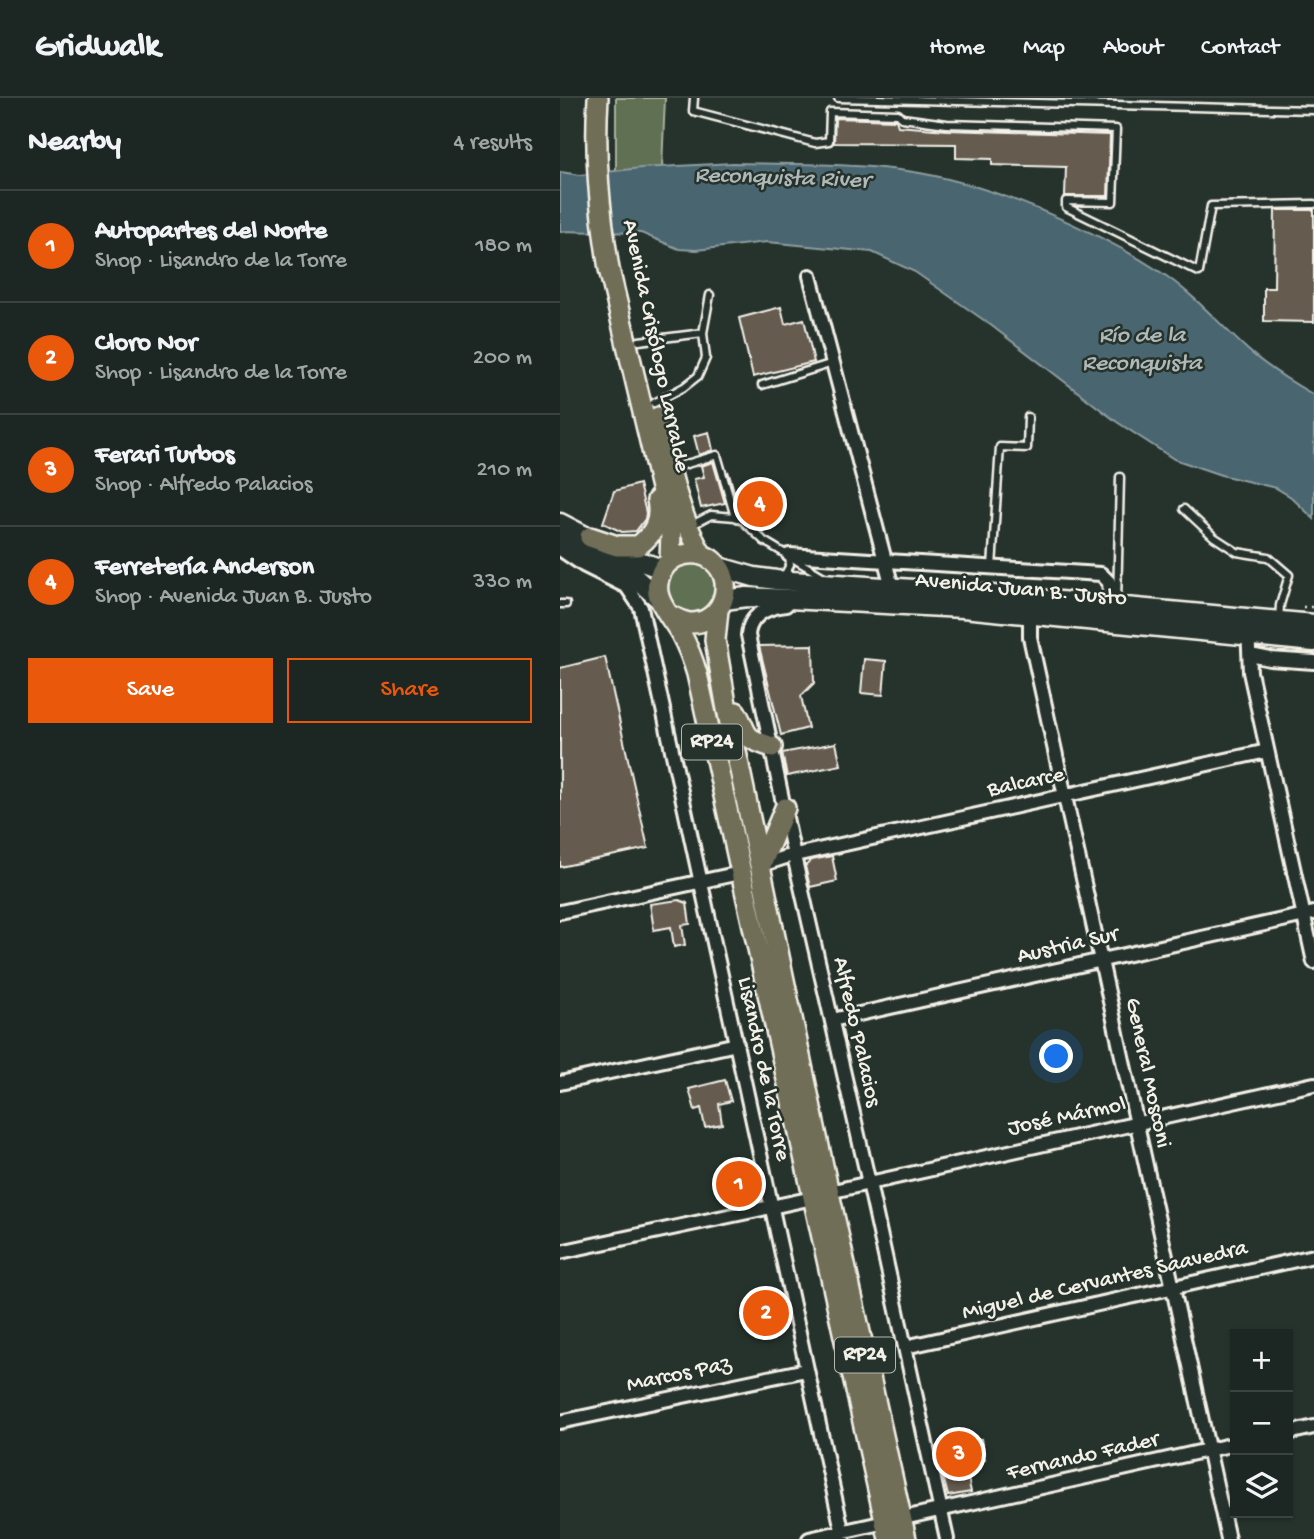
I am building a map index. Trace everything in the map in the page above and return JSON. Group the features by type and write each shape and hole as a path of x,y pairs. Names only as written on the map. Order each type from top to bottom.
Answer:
{"main road":[{"name":"Avenida Crisólogo Larralde","path":"598,98 596,138 600,202 609,269 627,318 664,472 687,528 702,555"},
{"name":"Avenida Crisólogo Larralde","path":"609,98 612,201 627,318 639,341 654,403 671,530 666,565"},
{"path":"590,537 626,548 638,546 645,541 659,517 656,498 664,472"},
{"path":"560,523 622,555 666,565"},
{"path":"560,541 632,575 656,607 688,623 710,618 721,605"},
{"path":"656,607 657,584 666,565 685,554 702,555 719,567"},
{"name":"Avenida Juan B. Justo","path":"719,567 754,577 835,592 1030,615 1314,642"},
{"name":"RP24","path":"719,567 726,586 715,640 726,704 761,865 821,1195 892,1527 906,1539"},
{"name":"Avenida Juan B. Justo","path":"721,605 747,597 892,587 1314,624"},
{"name":"RP24","path":"656,607 690,651 697,674 740,873 821,1195"},
{"path":"726,704 737,714 746,736 772,747"},
{"path":"761,865 785,808"}],"street":[{"path":"810,276 892,587"},
{"path":"560,549 585,566 627,587 656,607"},
{"path":"789,555 1101,574 1109,582 1114,605"},
{"name":"Alfredo Palacios","path":"835,592 765,609 748,628 748,635 794,856 947,1539"},
{"name":"Lisandro de la Torre","path":"656,607 700,882 844,1535"},
{"name":"General Mosconi","path":"1030,615 1030,638 1228,1539"},
{"path":"1248,617 1250,672 1267,751 1309,914 1314,962"},
{"path":"1250,655 1314,662"},
{"name":"Balcarce","path":"761,865 1267,751"},
{"path":"560,912 740,873"},
{"name":"Austria Sur","path":"832,1020 1309,914"},
{"path":"560,1083 737,1044"},
{"name":"José Mármol","path":"560,1252 772,1207 1314,1083"},
{"name":"Miguel de Cervantes Saavedra","path":"905,1346 1314,1256"},
{"name":"Marcos Paz","path":"560,1422 806,1370"},
{"path":"1293,1432 1314,1427"},
{"name":"Fernando Fader","path":"809,1539 892,1527 940,1510 1230,1445"}],"lane":[{"path":"694,98 693,111 815,143 828,141 830,113 898,114 902,118 947,124 1116,129 1112,202 1066,201 1066,207 1199,272 1210,206 1314,204"},
{"path":"838,98 1314,110"},
{"path":"654,403 698,376 706,358 703,333 710,295"},
{"path":"639,341 703,333"},
{"path":"762,385 833,363"},
{"path":"992,567 1000,447 1027,448 1028,416"},
{"path":"664,472 717,455 735,517"},
{"path":"1114,605 1121,477"},
{"path":"1184,509 1214,537 1237,552 1268,557 1289,575 1279,620"},
{"path":"687,528 711,515 735,517 835,592"},
{"path":"776,580 788,570 789,555"}],"green space":[{"path":"616,98 665,98 662,167 616,171"},
{"path":"698,560 719,578 715,606 690,618 666,603 666,583 669,572 673,569"}],"water":[{"name":"Río de la Reconquista","path":"733,163 864,167 938,177 971,185 1039,210 1135,256 1185,291 1264,363 1314,395 1314,519 1291,497 1276,488 1221,475 1174,459 1117,422 988,323 915,272 872,252 767,242 696,250 679,249 641,233 560,231 560,172 580,175 641,168"}],"building":[{"path":"835,118 896,120 898,126 947,130 1110,135 1108,196 1065,196 1066,167 992,165 992,159 956,158 956,144 834,143"},
{"path":"1275,210 1314,210 1314,322 1264,321 1264,288 1274,288"},
{"path":"781,307 785,324 804,319 814,362 753,377 739,318"},
{"path":"709,432 713,450 699,455 694,436"},
{"path":"713,462 725,503 701,508 694,479 704,477 701,466"},
{"path":"728,471 734,491 763,484 771,520 758,523 752,496 736,500"},
{"path":"639,484 646,513 636,531 622,532 603,523 614,491"},
{"path":"813,645 814,683 801,696 808,728 781,735 759,646"},
{"path":"605,657 648,848 560,867 560,668"},
{"path":"864,659 886,661 883,695 861,693"},
{"path":"836,743 841,765 787,776 782,753"},
{"path":"832,856 837,881 810,887 805,866 812,860"},
{"path":"679,900 687,903 690,924 682,925 685,945 674,947 671,927 654,930 650,904"},
{"path":"725,1080 731,1101 719,1104 722,1124 705,1127 701,1108 695,1110 689,1089"},
{"path":"745,1174 748,1190 742,1198 733,1200 729,1177"},
{"path":"774,1300 778,1321 758,1325 754,1304"},
{"path":"981,1439 985,1460 965,1464 971,1492 948,1496 936,1448"}],"place":[{"name":"Ferretería Anderson","path":"760,504"},
{"name":"Autopartes del Norte","path":"739,1184"},
{"name":"Cloro Nor","path":"766,1313"},
{"name":"Ferari Turbos","path":"959,1454"}],"water label":[{"name":"Reconquista River","path":"782,179"}]}
